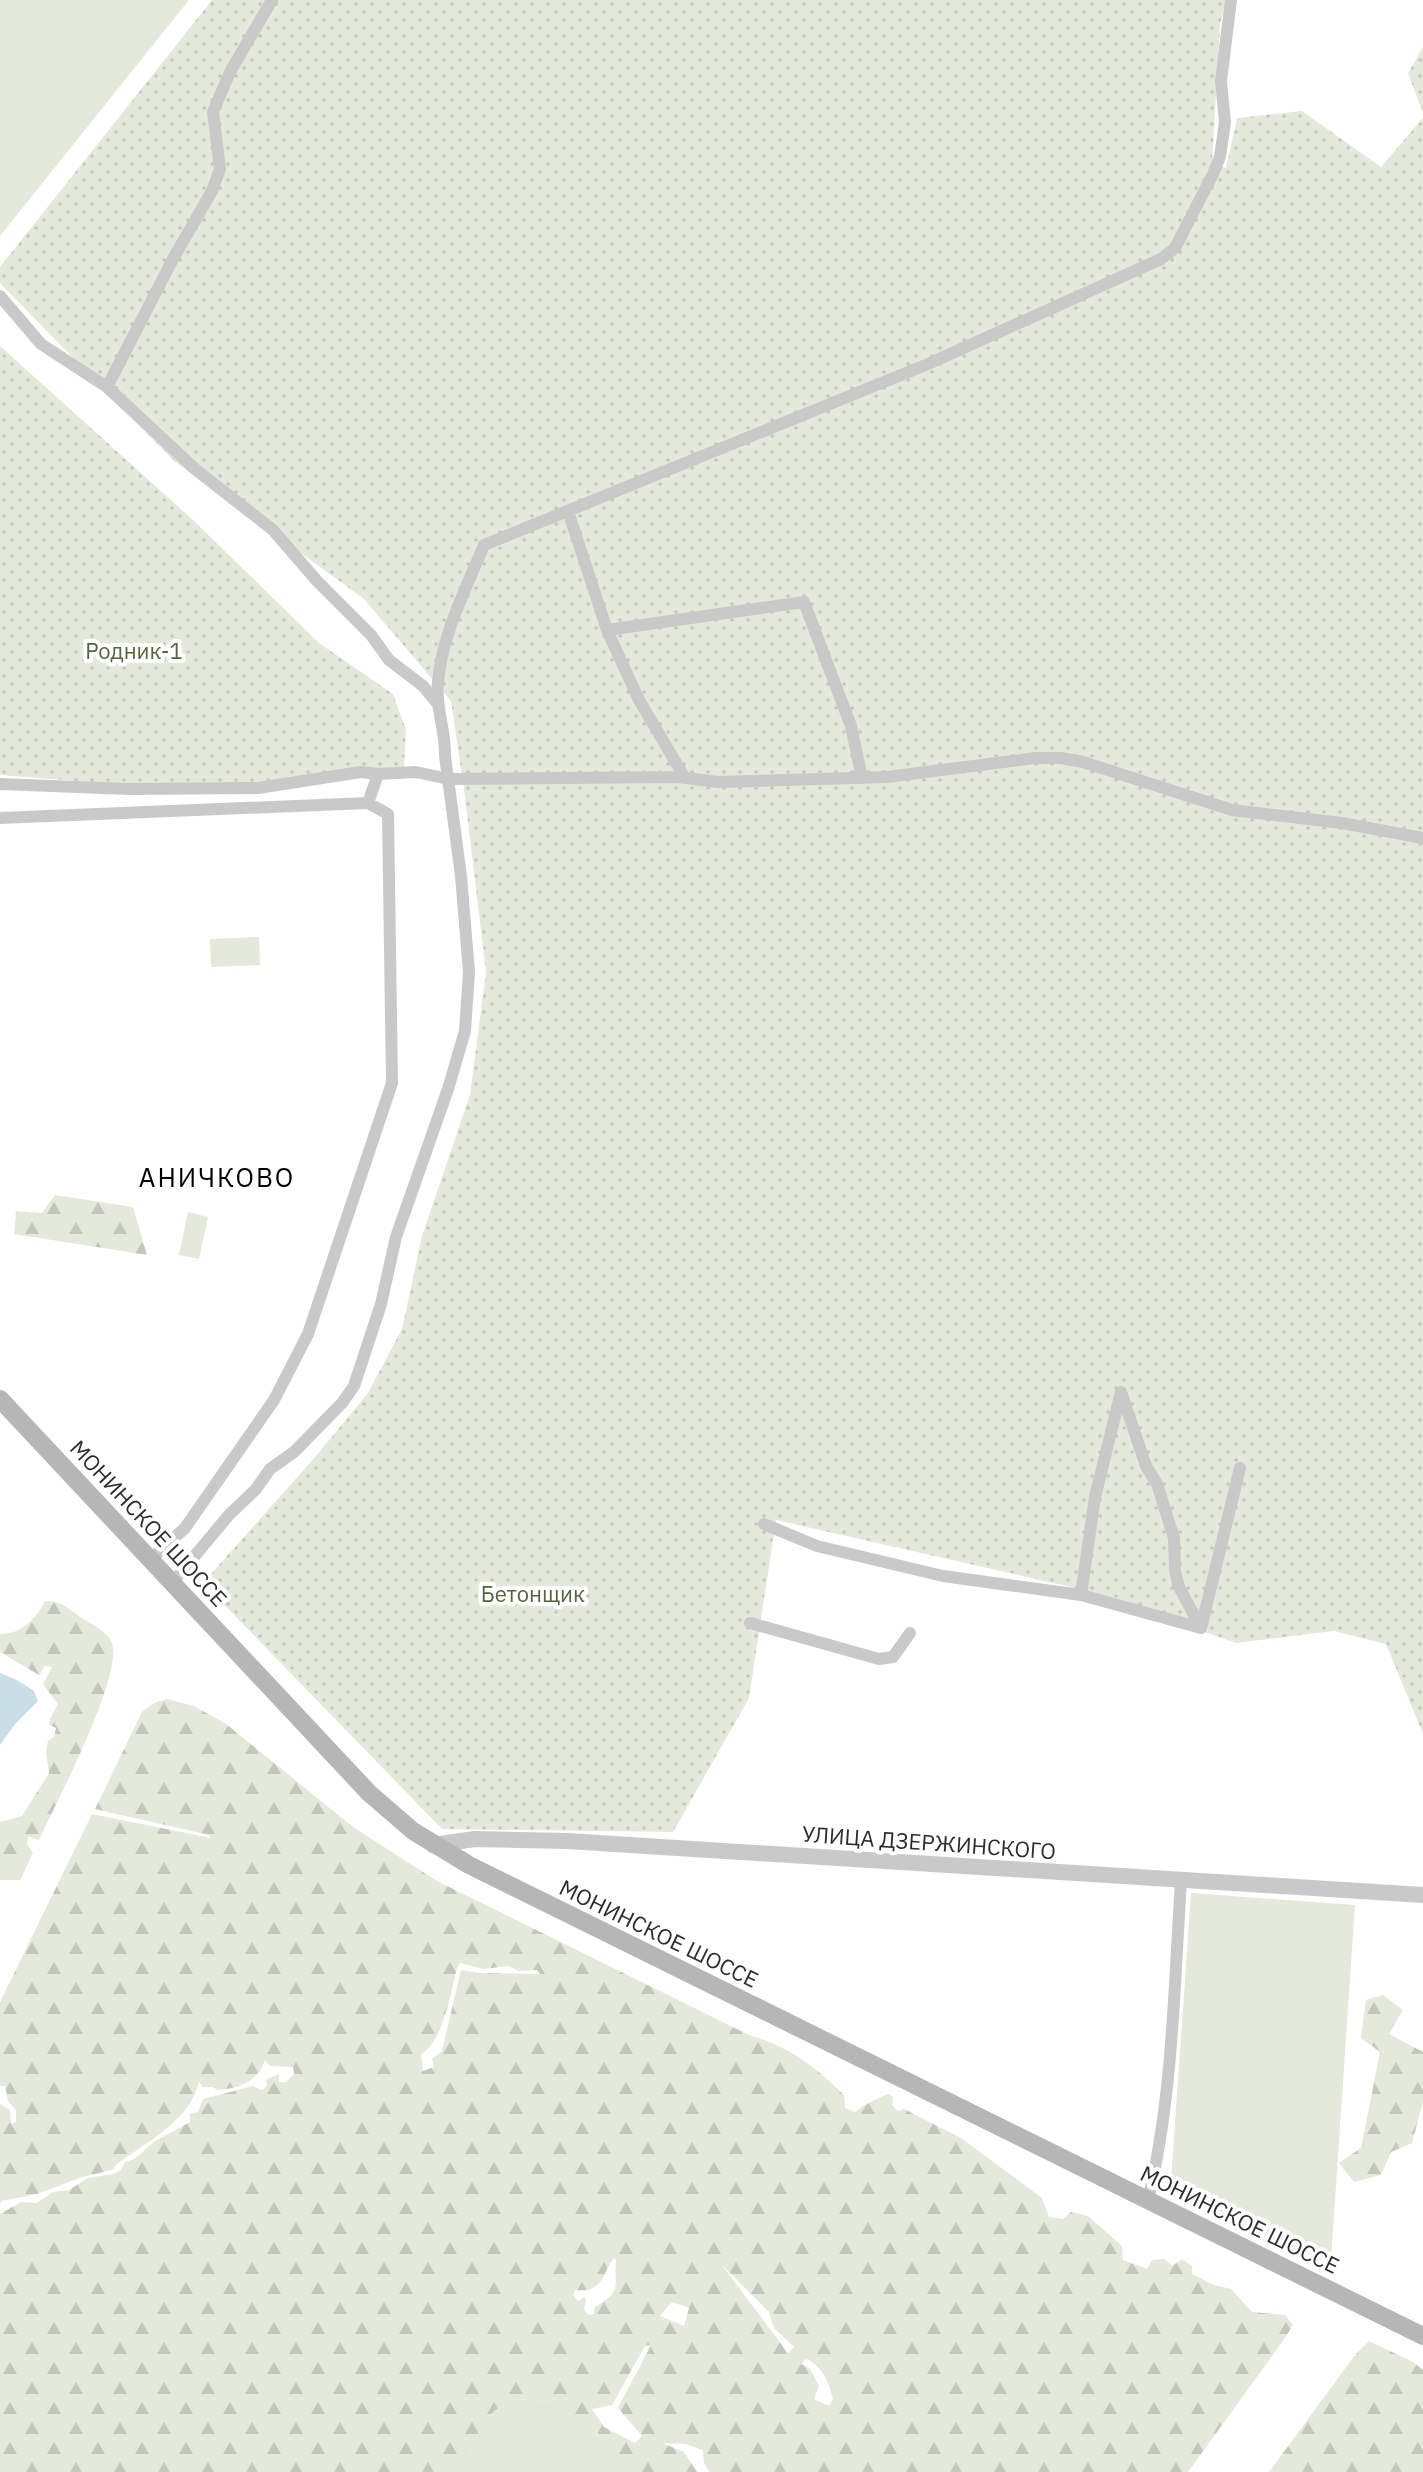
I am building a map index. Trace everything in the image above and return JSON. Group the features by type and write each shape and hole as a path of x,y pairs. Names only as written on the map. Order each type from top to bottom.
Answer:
{"main road":[{"name":"МОНИНСКОЕ ШОССЕ","path":"0,1399 369,1793 392,1815 433,1845 1423,2336"}],"street":[{"path":"107,387 212,191 220,169 213,112 230,72 272,0"},
{"path":"173,1582 228,1516 256,1489 270,1469 294,1452 342,1403 354,1386 381,1304 396,1237 448,1089 465,1031 469,972 445,741 437,703 441,664 450,628 484,545 928,364 1161,259 1175,248 1220,157 1225,122 1221,81 1231,0"},
{"path":"0,296 41,344 107,387 195,469 273,530 317,581 371,635 389,660 423,686 437,703"},
{"path":"568,511 607,630 639,700 685,778"},
{"path":"607,630 804,602 851,726 862,778"},
{"path":"0,784 128,789 258,788 361,772 416,772 448,779 685,778 718,782 887,777 1035,758 1061,758 1083,762 1232,810 1352,825 1423,838"},
{"path":"368,803 378,774"},
{"path":"0,818 368,803 388,814 392,1083 308,1334 274,1400 185,1528 150,1560"},
{"path":"1081,1595 1095,1497 1121,1392 1146,1466 1157,1484 1174,1538 1179,1587 1201,1628"},
{"path":"1201,1628 1240,1468"},
{"path":"764,1524 817,1546 943,1576 1081,1595 1201,1628"},
{"path":"750,1623 879,1659 893,1657 910,1633"},
{"name":"УЛИЦА ДЗЕРЖИНСКОГО","path":"433,1845 475,1839 567,1841 1423,1895"},
{"path":"469,1865 468,1852 472,1846 493,1840"},
{"path":"1148,2200 1163,2117 1181,1881"}],"green space":[{"path":"0,0 189,0 0,236"},
{"name":"Бетонщик","path":"212,0 1226,0 1220,25 1212,163 1226,168 1237,118 1302,111 1381,167 1423,118 1423,1734 1386,1644 1334,1631 1236,1643 1089,1591 776,1520 749,1698 673,1832 442,1829 203,1583 368,1393 402,1329 422,1236 470,1095 486,972 451,701 364,599 174,461 0,283 0,267"},
{"path":"1423,47 1423,113 1408,73"},
{"name":"Родник-1","path":"0,346 193,520 319,643 393,694 406,730 404,767 231,793 0,775"},
{"path":"259,937 260,965 211,967 210,939"},
{"path":"55,1195 133,1207 147,1255 14,1234 16,1211 42,1213"},
{"path":"188,1212 208,1217 199,1259 179,1255"},
{"path":"45,1601 61,1604 102,1631 111,1641 113,1656 99,1708 73,1770 39,1840 28,1836 27,1844 33,1853 20,1880 0,1880 0,1822 22,1816 49,1773 46,1751 56,1728 49,1725 58,1704 43,1684 52,1667 45,1666 39,1675 0,1652 0,1634 14,1632 27,1624"},
{"path":"167,1699 194,1706 226,1724 353,1827 437,1881 789,2052 812,2066 844,2095 845,2108 855,2112 888,2094 893,2097 892,2105 898,2111 904,2109 961,2138 1042,2198 1049,2217 1063,2219 1071,2212 1088,2216 1122,2246 1123,2260 1147,2269 1152,2260 1165,2259 1172,2266 1182,2259 1192,2266 1192,2274 1231,2289 1252,2312 1285,2315 1293,2325 1188,2472 709,2472 704,2463 703,2450 685,2444 662,2443 684,2452 697,2472 619,2472 619,2464 596,2431 552,2402 520,2399 495,2410 477,2435 465,2472 0,2472 0,2214 21,2202 37,2203 53,2192 69,2190 88,2178 121,2170 125,2162 190,2122 190,2114 198,2112 203,2099 253,2086 262,2090 267,2086 266,2080 279,2074 279,2082 286,2082 294,2074 293,2067 270,2066 265,2060 258,2073 240,2086 217,2090 202,2087 199,2081 194,2095 178,2118 112,2170 0,2204 0,2104 10,2110 11,2124 16,2122 16,2110 8,2101 5,2086 0,2086 0,2002 92,1814 211,1838 209,1835 95,1809 142,1712 154,1703","holes":["460,1963 483,1969 509,1966 518,1971 537,1970 540,1974 461,1970 442,2051 432,2059 434,2067 423,2071 421,2054 429,2048 440,2028","614,2258 613,2293 594,2308 594,2314 589,2315 584,2310 586,2299 584,2297 578,2301 573,2295 575,2290 592,2289 600,2282","721,2264 769,2312 774,2328 794,2347 788,2353","672,2302 689,2308 684,2326 660,2316","651,2345 618,2408 642,2436 635,2443 604,2427 592,2409 612,2405 645,2346","806,2359 821,2370 827,2381 833,2399 829,2406 814,2399 819,2386 810,2369 801,2364"]},
{"path":"1191,1893 1355,1905 1330,2275 1170,2194"},
{"path":"1383,1995 1403,2010 1389,2034 1423,2052 1423,2102 1412,2143 1391,2152 1381,2175 1354,2182 1339,2163 1361,2148 1380,2052 1361,2038 1366,2000"},
{"path":"1369,2341 1423,2370 1423,2472 1269,2472 1355,2355"},
{"path":"520,2399 552,2402 596,2431 619,2464 619,2472 465,2472 477,2435 495,2410"}],"water":[{"path":"0,1673 34,1691 38,1701 0,1745"}],"district":[{"name":"АНИЧКОВО","path":"217,1177"}]}
